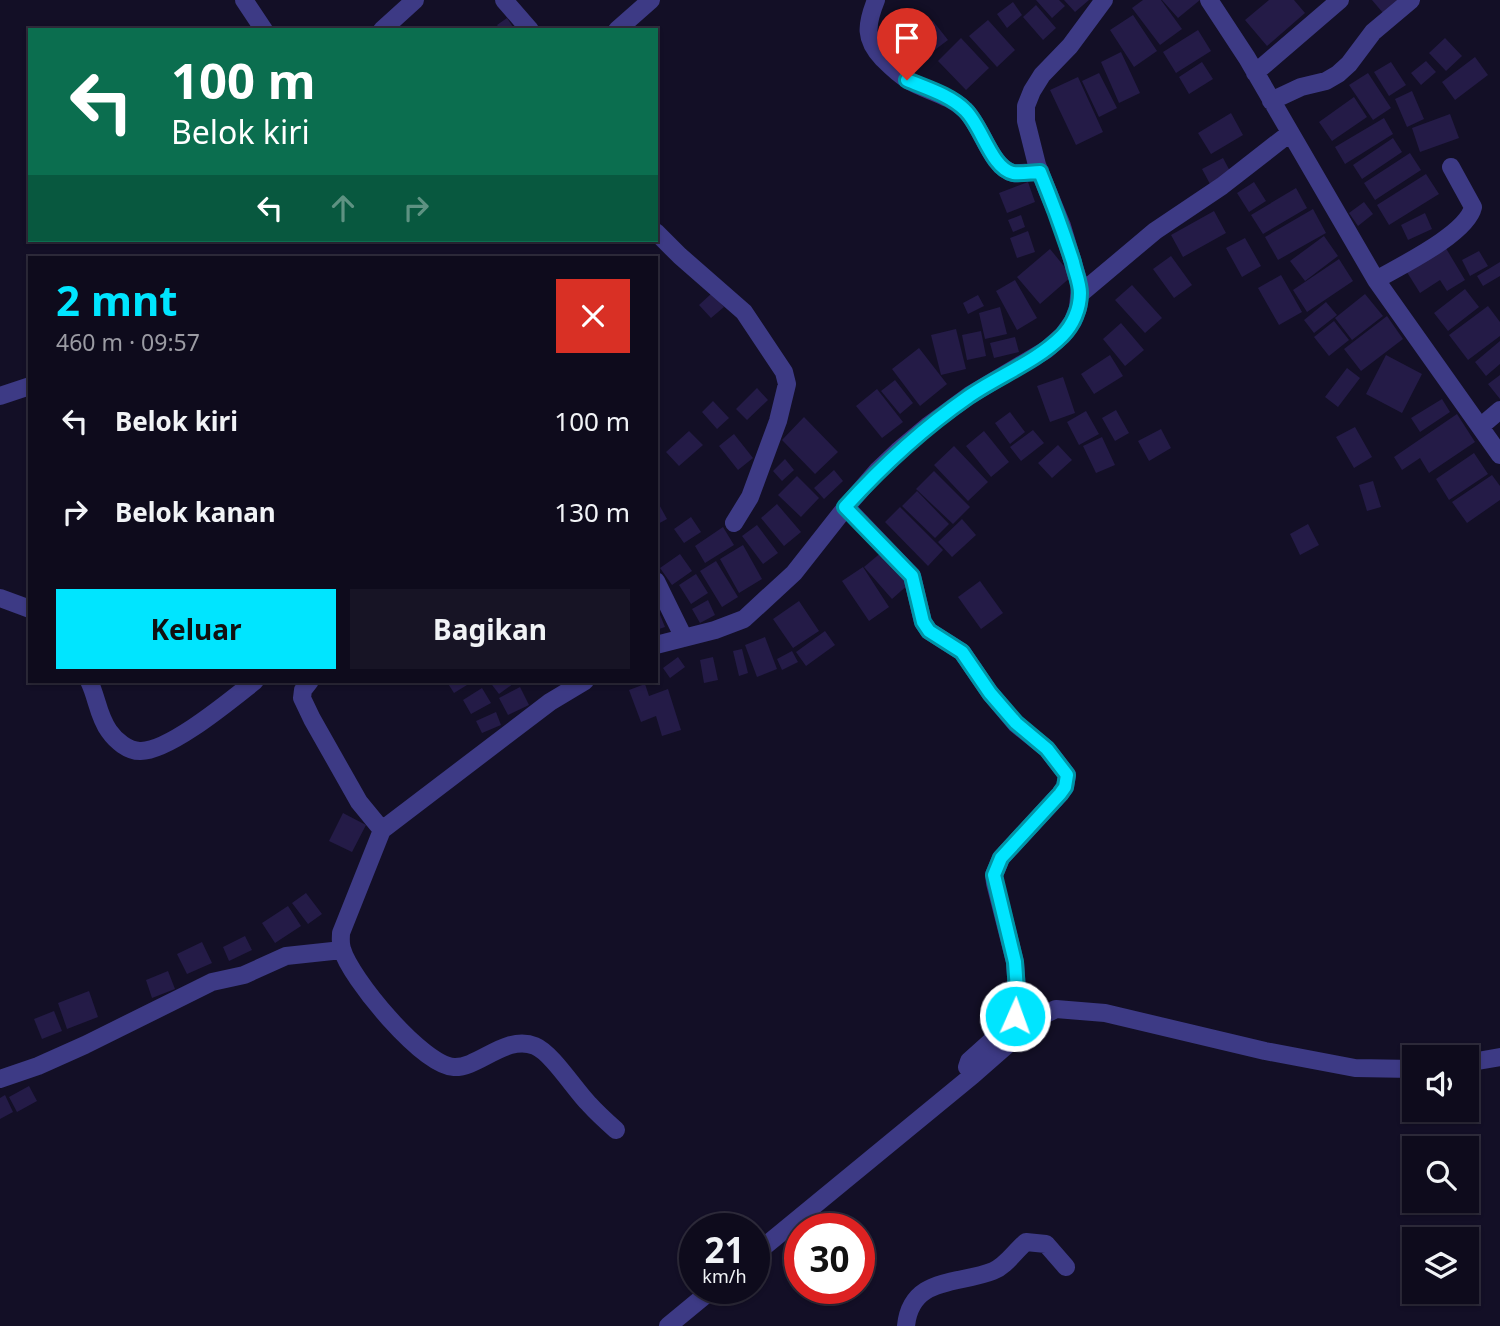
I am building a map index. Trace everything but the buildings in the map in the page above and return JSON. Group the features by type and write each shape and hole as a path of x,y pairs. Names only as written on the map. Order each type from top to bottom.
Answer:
{"street":[{"path":"244,0 263,28"},
{"path":"384,28 415,0"},
{"path":"503,0 528,28"},
{"path":"619,28 651,0"},
{"path":"876,0 868,28 871,46 907,80 954,101 965,109 978,125 1004,170 1015,173 1040,172"},
{"path":"658,644 715,630 744,618 794,573 845,507 878,470 929,425 970,396 1046,350 1063,335 1073,321 1080,294 1062,226 1040,172 1026,121 1026,106 1042,75 1070,46 1104,0"},
{"path":"1209,0 1376,279 1500,455"},
{"path":"1255,73 1340,0"},
{"path":"1271,101 1338,74 1373,33 1411,0"},
{"path":"1080,294 1155,230 1222,186 1290,133"},
{"path":"1376,279 1443,241 1470,216 1473,207 1451,167"},
{"path":"658,234 744,312 784,372 787,384 785,400 750,497 734,523"},
{"path":"0,396 28,387"},
{"path":"1480,426 1500,410"},
{"path":"845,507 912,576 923,622 929,631 962,652 990,693 1016,723 1047,749 1067,775 1065,787 1060,794 1001,858 996,867 995,883 1015,962 1018,1005 1008,1026 969,1061 967,1067 973,1075"},
{"path":"658,585 684,638"},
{"path":"0,598 28,608"},
{"path":"90,683 101,718 110,732 124,746 138,751 156,750 216,712 252,683"},
{"path":"308,683 303,690 302,698 312,719 359,802 382,830"},
{"path":"582,683 551,702 382,830 341,933 342,950 361,984 375,1002 417,1045 441,1063 456,1067 506,1047 534,1045 550,1057 590,1106 617,1130"},
{"path":"0,1079 85,1045 212,982 244,975 286,956 342,950"},
{"path":"770,1242 973,1075 1039,1017 1056,1009 1105,1013 1265,1051 1354,1068 1402,1069"},
{"path":"1479,1061 1500,1057"},
{"path":"906,1326 913,1304 935,1285 994,1271 1026,1242 1046,1244 1066,1267"},
{"path":"668,1326 695,1304"}],"route":[{"path":"907,80 954,101 965,109 978,125 1004,170 1015,173 1040,172 1062,226 1080,286 1078,308 1063,335 1046,350 970,396 929,425 878,470 845,507 912,576 923,622 929,631 962,652 990,693 1016,723 1047,749 1067,775 1065,787 1060,794 1001,858 994,875 1015,962 1018,1005 1015,1016"}]}
